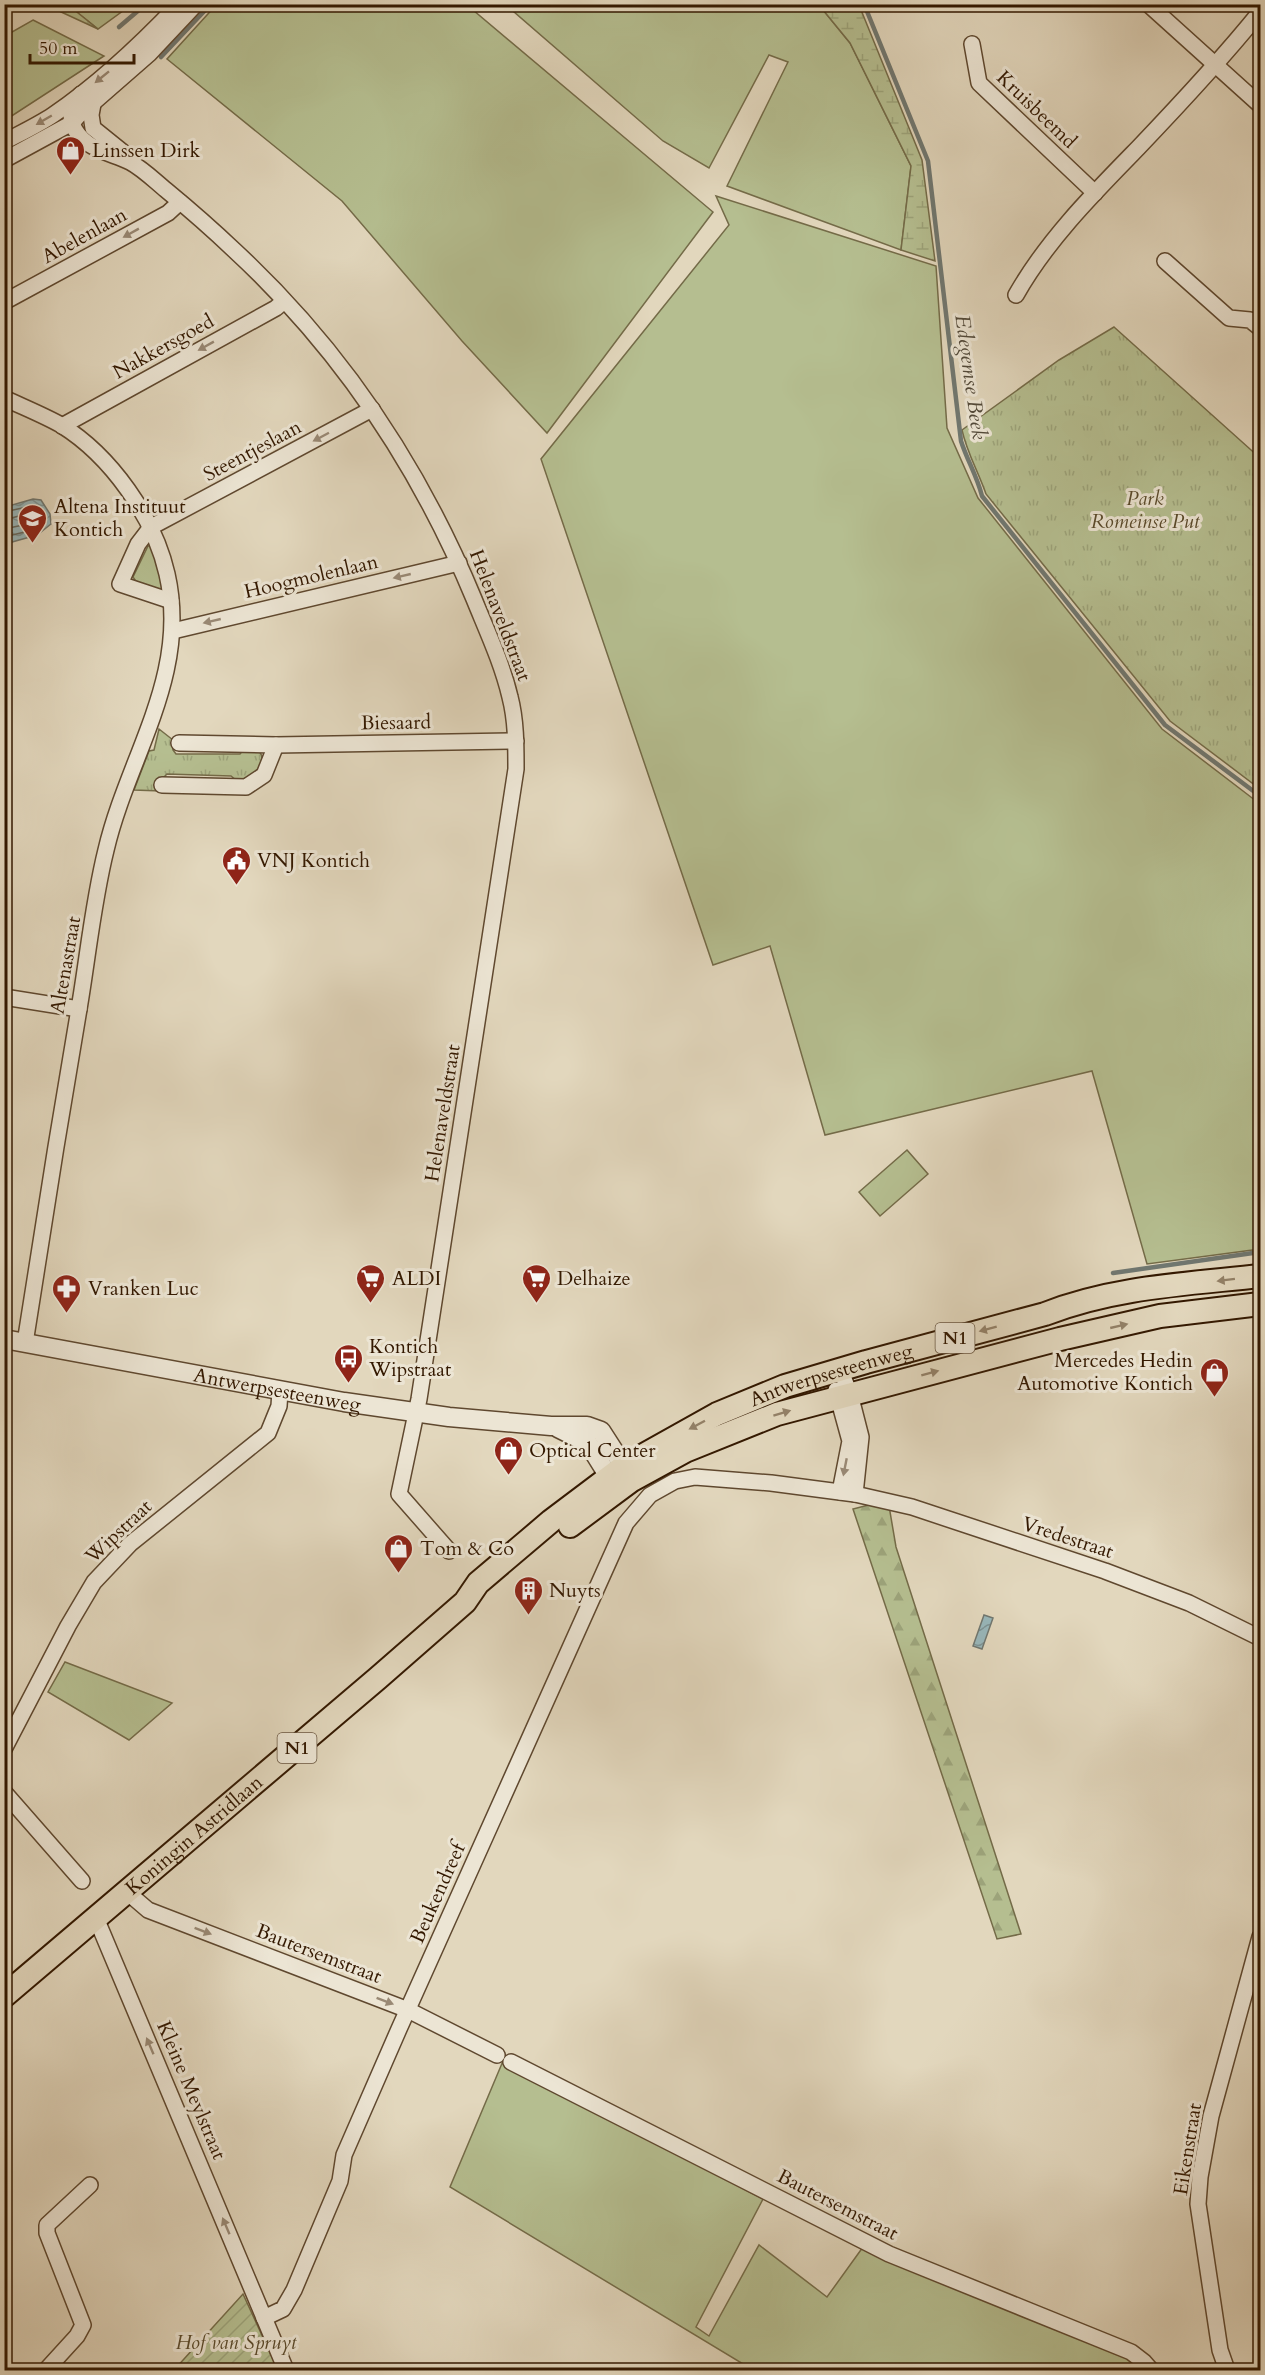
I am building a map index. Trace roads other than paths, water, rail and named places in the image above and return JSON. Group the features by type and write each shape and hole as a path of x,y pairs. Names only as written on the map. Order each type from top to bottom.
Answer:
{"main road":[{"name":"Antwerpsesteenweg","path":"621,1478 717,1414 785,1386 1101,1297 1153,1287 1260,1276"},
{"name":"Antwerpsesteenweg","path":"621,1478 757,1421 844,1396 1060,1339 1160,1316 1260,1304"},
{"name":"Koningin Astridlaan","path":"4,1996 465,1602 486,1594 569,1526 621,1478"}],"street":[{"path":"127,64 179,4"},
{"path":"4,160 72,123 71,113 195,4"},
{"path":"1148,4 1260,105"},
{"path":"1016,296 1031,269 1095,193 1217,66 1260,12"},
{"name":"Kruisbeemd","path":"972,44 979,82 1095,193"},
{"path":"4,142 87,99"},
{"name":"Helenaveldstraat","path":"87,99 93,128 236,251 336,358 421,485 459,563 497,656 510,698 516,741 516,769 417,1412 399,1494 449,1551"},
{"name":"Helenaveldstraat","path":"72,123 84,141 103,153 131,163"},
{"name":"Abelenlaan","path":"4,302 168,213 180,202"},
{"path":"1165,261 1228,318 1250,320 1260,328"},
{"name":"Nakkersgoed","path":"62,426 276,308 284,301"},
{"name":"Altenastraat","path":"4,398 62,426 118,476 151,527 167,574 173,631 169,661 156,710 106,850 26,1343"},
{"name":"Steentjeslaan","path":"151,527 372,409"},
{"path":"151,527 138,544 120,584 171,601"},
{"name":"Hoogmolenlaan","path":"173,631 459,563"},
{"name":"Biesaard","path":"179,742 276,745 516,741"},
{"path":"162,785 246,786 264,775 276,745"},
{"path":"4,997 79,1009"},
{"name":"Antwerpsesteenweg","path":"4,1339 280,1398 551,1425 578,1424 601,1431 621,1478"},
{"path":"837,1370 844,1396 850,1441 848,1493"},
{"name":"Wipstraat","path":"4,1749 68,1626 94,1582 130,1544 268,1433 280,1398"},
{"name":"Vredestraat","path":"662,1488 675,1481 695,1478 771,1483 848,1493 912,1507 1105,1571 1189,1603 1260,1638"},
{"name":"Beukendreef","path":"264,2318 283,2309 294,2290 340,2181 344,2155 626,1523 650,1495 662,1488"},
{"path":"4,1792 82,1881"},
{"name":"Bautersemstraat","path":"127,1892 148,1910 408,2010 889,2254 1131,2352 1151,2370"},
{"name":"Kleine Meylstraat","path":"96,1918 264,2318"},
{"name":"Eikenstraat","path":"1227,2370 1220,2350 1198,2204 1200,2177 1211,2116 1256,1969 1260,1937"},
{"path":"46,2370 77,2336 83,2325 46,2233 47,2225 90,2185"},
{"path":"264,2318 286,2370"}],"water":[{"path":"33,499 41,500 50,514 51,524 37,535 5,544 5,507"},
{"path":"984,1615 993,1618 982,1649 973,1646"}],"waterway":[{"path":"119,27 146,4"},
{"path":"161,57 211,4"},
{"name":"Edegemse Beek","path":"864,4 928,161 961,441 982,496 1165,725 1260,796"},
{"path":"4,151 38,133"},
{"name":"Edegemse Beek","path":"1113,1273 1260,1252"}],"place":[{"name":"Linssen Dirk","path":"71,176"},
{"name":"Altena Instituut Kontich","path":"33,544"},
{"name":"VNJ Kontich","path":"236,886"},
{"name":"ALDI","path":"371,1304"},
{"name":"Delhaize","path":"536,1304"},
{"name":"Vranken Luc","path":"67,1314"},
{"name":"Kontich Wipstraat","path":"348,1384"},
{"name":"Mercedes Hedin Automotive Kontich","path":"1214,1398"},
{"name":"Optical Center","path":"508,1476"},
{"name":"Tom & Co","path":"399,1574"},
{"name":"Nuyts","path":"528,1616"}],"park label":[{"name":"Park Romeinse Put","path":"1145,510"},
{"name":"Hof van Spruyt","path":"236,2342"}]}
